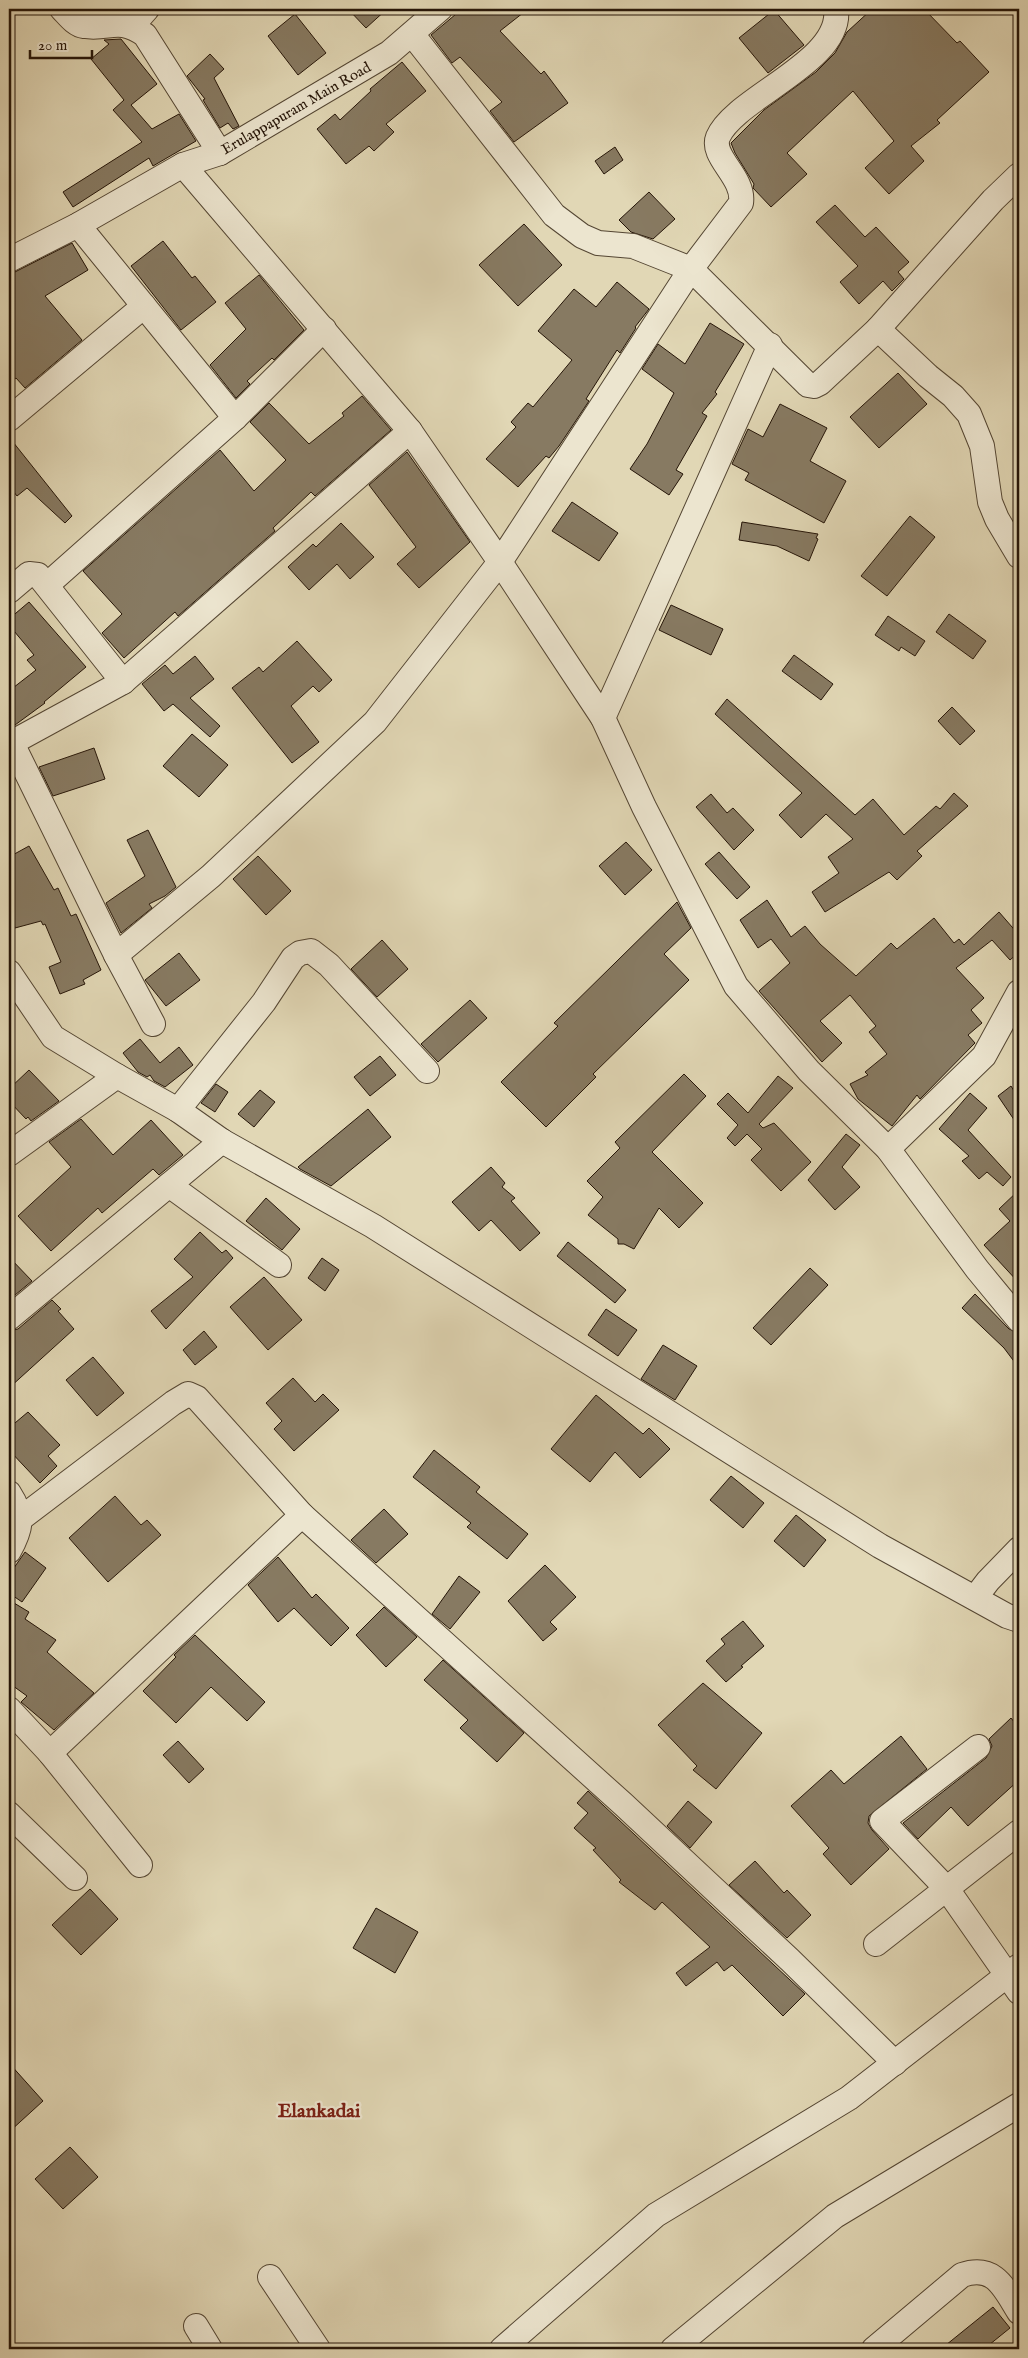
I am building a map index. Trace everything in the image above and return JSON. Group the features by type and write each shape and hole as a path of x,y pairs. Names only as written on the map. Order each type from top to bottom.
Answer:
{"street":[{"path":"62,9 73,21 83,26 140,18 145,35 220,153"},
{"name":"Erulappapuram Main Road","path":"9,260 78,225 183,165 220,153 389,54 440,9"},
{"path":"116,955 211,876 375,722 500,562 691,268 741,203 740,184 717,150 717,140 721,131 735,117 818,53 832,29 836,9"},
{"path":"412,34 554,215 582,236 598,243 633,246 691,268 770,345 804,382 814,386 820,383 878,329 993,200 1019,175"},
{"path":"183,165 410,431 500,562 603,718 644,807 736,986 809,1071 888,1149 977,1268 1019,1320"},
{"path":"78,225 235,418"},
{"path":"9,419 144,306"},
{"path":"48,584 235,418 324,329"},
{"path":"878,329 928,376 954,396 969,414 982,446 990,502 997,520 1019,556"},
{"path":"603,718 770,345"},
{"path":"154,1024 116,955 11,740 123,682 410,431"},
{"path":"9,591 29,574 38,575 48,584 123,682"},
{"path":"178,1110 264,1002 290,962 305,951 314,952 329,965 427,1071"},
{"path":"9,972 52,1037 178,1110 222,1141 373,1226 880,1546 1019,1620"},
{"path":"888,1149 984,1056 1019,992"},
{"path":"9,1154 117,1076"},
{"path":"9,1318 222,1141"},
{"path":"169,1185 279,1265"},
{"path":"20,1519 173,1402 188,1394 202,1401 302,1515 623,1804 790,1960 895,2063"},
{"path":"9,1493 20,1519 19,1530 9,1551"},
{"path":"50,1753 302,1515"},
{"path":"975,1598 988,1581 1019,1549"},
{"path":"9,1709 50,1753 140,1865"},
{"path":"502,2349 656,2215 849,2098 895,2063 1016,1978 947,1889 882,1821 978,1747"},
{"path":"9,1814 75,1878"},
{"path":"876,1944 1019,1832"},
{"path":"673,2349 835,2216 1019,2105"},
{"path":"874,2349 962,2275 974,2271 984,2271 994,2277 1001,2284 1019,2312"},
{"path":"270,2277 318,2349"},
{"path":"196,2326 210,2349"}],"building":[{"path":"348,9 387,9 366,28"},
{"path":"462,9 528,9 500,31 541,74 544,71 568,103 514,142 490,111 502,102 460,57 452,63 431,35"},
{"path":"872,9 924,9 957,43 960,41 989,72 937,120 940,123 911,146 924,161 889,194 865,168 894,141 853,91 787,153 807,174 771,207 753,188 754,184 731,143 764,110 816,72 835,53 847,32"},
{"path":"774,10 804,45 768,73 739,38"},
{"path":"295,14 326,53 298,75 268,36"},
{"path":"121,39 157,84 131,105 152,129 179,114 196,141 153,166 149,158 73,207 63,192 142,142 113,110 124,100 91,59 109,44 104,40"},
{"path":"210,54 224,69 214,78 239,126 233,129 228,123 220,128 203,100 205,99 187,76"},
{"path":"402,62 426,91 386,124 394,132 374,151 369,146 346,164 317,129 335,114 340,120 371,91 370,89"},
{"path":"615,147 623,160 604,174 595,161"},
{"path":"649,192 675,219 653,239 631,232 619,220"},
{"path":"835,205 865,237 876,227 909,262 898,272 904,279 892,291 883,281 859,304 840,282 858,266 816,222"},
{"path":"524,224 562,265 518,306 479,265"},
{"path":"163,241 192,278 195,276 216,302 181,330 131,266"},
{"path":"72,243 88,270 45,296 82,340 25,388 16,378 9,383 9,275"},
{"path":"259,275 304,330 274,360 272,358 247,381 250,384 236,398 210,365 246,329 225,303"},
{"path":"617,282 649,309 635,327 620,353 617,350 586,399 589,401 559,446 549,458 546,456 518,487 486,459 516,427 511,422 528,403 533,407 572,360 538,331 574,289 596,307"},
{"path":"710,323 744,344 715,392 717,394 702,413 707,416 676,470 683,474 669,495 630,469 647,444 674,393 642,369 658,344 685,364"},
{"path":"898,373 927,404 879,448 850,417"},
{"path":"362,396 391,430 315,496 311,492 273,528 275,531 178,616 175,612 124,658 102,633 122,614 83,571 220,450 254,491 286,460 250,422 269,403 309,444 344,416 342,413"},
{"path":"780,404 827,428 810,461 846,481 824,523 745,480 749,473 732,464 748,429 763,437"},
{"path":"9,437 72,516 65,523 27,488 17,496 9,486"},
{"path":"407,452 470,542 419,588 397,564 416,547 369,485"},
{"path":"572,502 618,533 599,561 552,531"},
{"path":"910,516 935,537 887,596 861,576"},
{"path":"742,522 818,534 816,538 818,539 809,561 777,546 739,540"},
{"path":"341,523 374,557 350,579 337,564 309,590 288,567 313,544 316,547"},
{"path":"29,602 86,667 45,703 15,725 9,723 9,691 36,670 27,660 34,655 9,625 9,619"},
{"path":"671,605 723,629 711,655 659,630"},
{"path":"949,614 986,641 973,659 936,632"},
{"path":"888,616 925,641 915,656 901,647 899,651 875,635"},
{"path":"297,641 332,680 319,692 313,686 291,706 319,742 292,763 232,688 259,667 263,672"},
{"path":"794,655 833,684 821,700 782,671"},
{"path":"195,656 214,679 190,698 220,726 210,737 173,704 164,711 142,684 165,665 173,674"},
{"path":"727,699 855,815 873,799 904,835 936,806 940,809 954,793 968,806 917,851 922,856 897,880 889,872 825,912 812,892 839,873 828,857 853,839 826,814 801,838 779,815 802,793 715,714"},
{"path":"952,707 975,731 960,745 938,721"},
{"path":"192,734 228,765 199,797 163,766"},
{"path":"94,748 105,779 53,796 39,767"},
{"path":"711,794 727,813 733,808 754,830 734,850 696,807"},
{"path":"148,830 176,887 165,896 149,904 152,908 121,933 106,903 145,876 127,840"},
{"path":"626,842 652,870 625,895 599,866"},
{"path":"29,846 54,890 58,888 71,916 76,914 101,970 83,980 85,984 60,994 49,967 61,962 45,924 43,925 41,921 15,928 9,903 9,857"},
{"path":"719,852 750,887 737,899 705,864"},
{"path":"258,856 291,891 266,915 233,879"},
{"path":"767,900 791,937 805,926 820,944 856,976 891,943 897,949 934,918 954,943 959,939 964,945 999,912 1019,935 1019,952 1010,960 992,940 956,968 984,998 971,1010 982,1023 968,1035 975,1043 920,1099 917,1095 892,1126 858,1099 850,1084 868,1075 865,1072 887,1054 869,1032 876,1026 850,995 820,1021 842,1043 822,1062 759,991 790,963 771,939 758,948 740,920"},
{"path":"677,902 691,928 664,954 689,980 593,1074 596,1077 546,1127 501,1082 558,1026 554,1023"},
{"path":"382,940 408,969 377,997 351,969"},
{"path":"179,953 200,980 166,1006 145,980"},
{"path":"470,1000 487,1018 438,1062 421,1044"},
{"path":"140,1039 160,1063 179,1047 193,1065 165,1087 154,1081 150,1075 147,1077 138,1072 123,1053"},
{"path":"380,1056 396,1075 370,1096 354,1077"},
{"path":"29,1070 59,1101 31,1121 28,1117 26,1119 9,1101 9,1089"},
{"path":"684,1074 706,1096 652,1152 703,1203 679,1228 659,1208 634,1249 624,1244 618,1244 618,1239 588,1215 603,1197 587,1181 620,1148 615,1142"},
{"path":"778,1076 793,1088 759,1124 763,1128 774,1123 811,1162 781,1191 751,1160 762,1149 747,1134 735,1146 727,1138 738,1125 717,1104 728,1093 748,1113"},
{"path":"216,1084 228,1092 215,1112 201,1103"},
{"path":"1011,1086 1019,1099 1019,1127 998,1096"},
{"path":"260,1090 275,1102 254,1127 238,1114"},
{"path":"970,1093 987,1108 968,1130 1011,1177 1003,1186 987,1172 979,1179 962,1161 969,1156 939,1129"},
{"path":"368,1109 391,1137 331,1186 298,1167"},
{"path":"81,1119 113,1155 151,1120 183,1155 159,1175 153,1169 102,1213 98,1208 51,1251 18,1216 71,1167 49,1142"},
{"path":"846,1134 860,1145 842,1167 860,1187 835,1210 808,1180"},
{"path":"491,1167 505,1183 502,1187 515,1198 511,1201 540,1233 520,1251 491,1220 479,1231 452,1202"},
{"path":"1019,1190 1019,1283 984,1245 1010,1221 999,1209"},
{"path":"266,1198 300,1229 282,1250 246,1221"},
{"path":"200,1232 222,1253 226,1250 233,1258 166,1329 151,1311 193,1277 174,1259"},
{"path":"568,1242 626,1290 615,1303 557,1256"},
{"path":"9,1257 32,1281 9,1300"},
{"path":"322,1258 339,1270 325,1291 308,1278"},
{"path":"810,1268 828,1285 771,1345 753,1328"},
{"path":"264,1277 302,1320 268,1350 230,1307"},
{"path":"975,1294 1009,1329 1019,1333 1019,1368 1004,1348 962,1308"},
{"path":"52,1300 61,1309 58,1311 74,1329 9,1388 9,1331 18,1329"},
{"path":"606,1309 637,1330 618,1356 588,1335"},
{"path":"204,1331 217,1347 195,1365 183,1350"},
{"path":"663,1345 697,1366 675,1400 641,1379"},
{"path":"93,1357 124,1393 97,1416 66,1380"},
{"path":"293,1378 315,1402 323,1394 339,1410 294,1451 274,1429 282,1421 266,1403"},
{"path":"596,1395 643,1434 649,1428 670,1449 640,1478 615,1452 590,1482 551,1449"},
{"path":"28,1412 60,1445 48,1456 57,1466 40,1483 9,1450 9,1428"},
{"path":"434,1450 480,1487 476,1492 528,1534 507,1559 467,1527 471,1523 413,1477"},
{"path":"731,1476 764,1503 743,1528 710,1500"},
{"path":"115,1496 141,1525 147,1520 161,1535 108,1582 69,1538"},
{"path":"384,1509 408,1534 376,1563 351,1540"},
{"path":"796,1515 826,1540 804,1567 774,1541"},
{"path":"25,1552 46,1568 22,1602 9,1593 9,1575"},
{"path":"278,1557 312,1598 316,1594 349,1628 331,1646 294,1608 278,1622 248,1585"},
{"path":"545,1565 576,1597 550,1622 557,1629 543,1641 508,1601"},
{"path":"459,1576 480,1592 450,1629 432,1614"},
{"path":"14,1603 29,1612 25,1619 56,1640 47,1652 94,1693 54,1730 21,1702 27,1696 9,1683 9,1609"},
{"path":"384,1607 417,1637 386,1667 356,1635"},
{"path":"743,1621 764,1646 726,1682 706,1661 725,1644 721,1639"},
{"path":"195,1635 265,1702 247,1721 211,1687 176,1723 143,1691 176,1657 174,1655"},
{"path":"443,1660 524,1733 497,1762 460,1728 468,1720 424,1680"},
{"path":"703,1683 762,1733 716,1789 693,1770 697,1766 658,1725"},
{"path":"1011,1718 1019,1728 1019,1780 968,1826 951,1807 918,1839 903,1823 986,1758 992,1746 989,1739"},
{"path":"901,1736 927,1769 869,1816 868,1823 872,1830 889,1849 851,1885 823,1854 829,1848 791,1806 831,1770 844,1784"},
{"path":"178,1741 204,1769 189,1783 163,1755"},
{"path":"588,1791 805,1994 783,2016 732,1965 724,1971 717,1962 686,1986 676,1973 710,1947 662,1902 655,1910 619,1882 621,1880 593,1850 596,1848 574,1828 588,1813 577,1803"},
{"path":"688,1801 712,1822 690,1848 667,1826"},
{"path":"755,1861 784,1893 787,1890 811,1915 787,1938 729,1885"},
{"path":"90,1889 118,1919 81,1955 52,1925"},
{"path":"376,1908 418,1932 395,1973 353,1948"},
{"path":"9,2063 43,2101 9,2132"},
{"path":"70,2147 98,2177 63,2209 35,2179"},
{"path":"993,2307 1010,2328 984,2349 941,2349"}],"district":[{"name":"Elankadai","path":"319,2110"}]}
